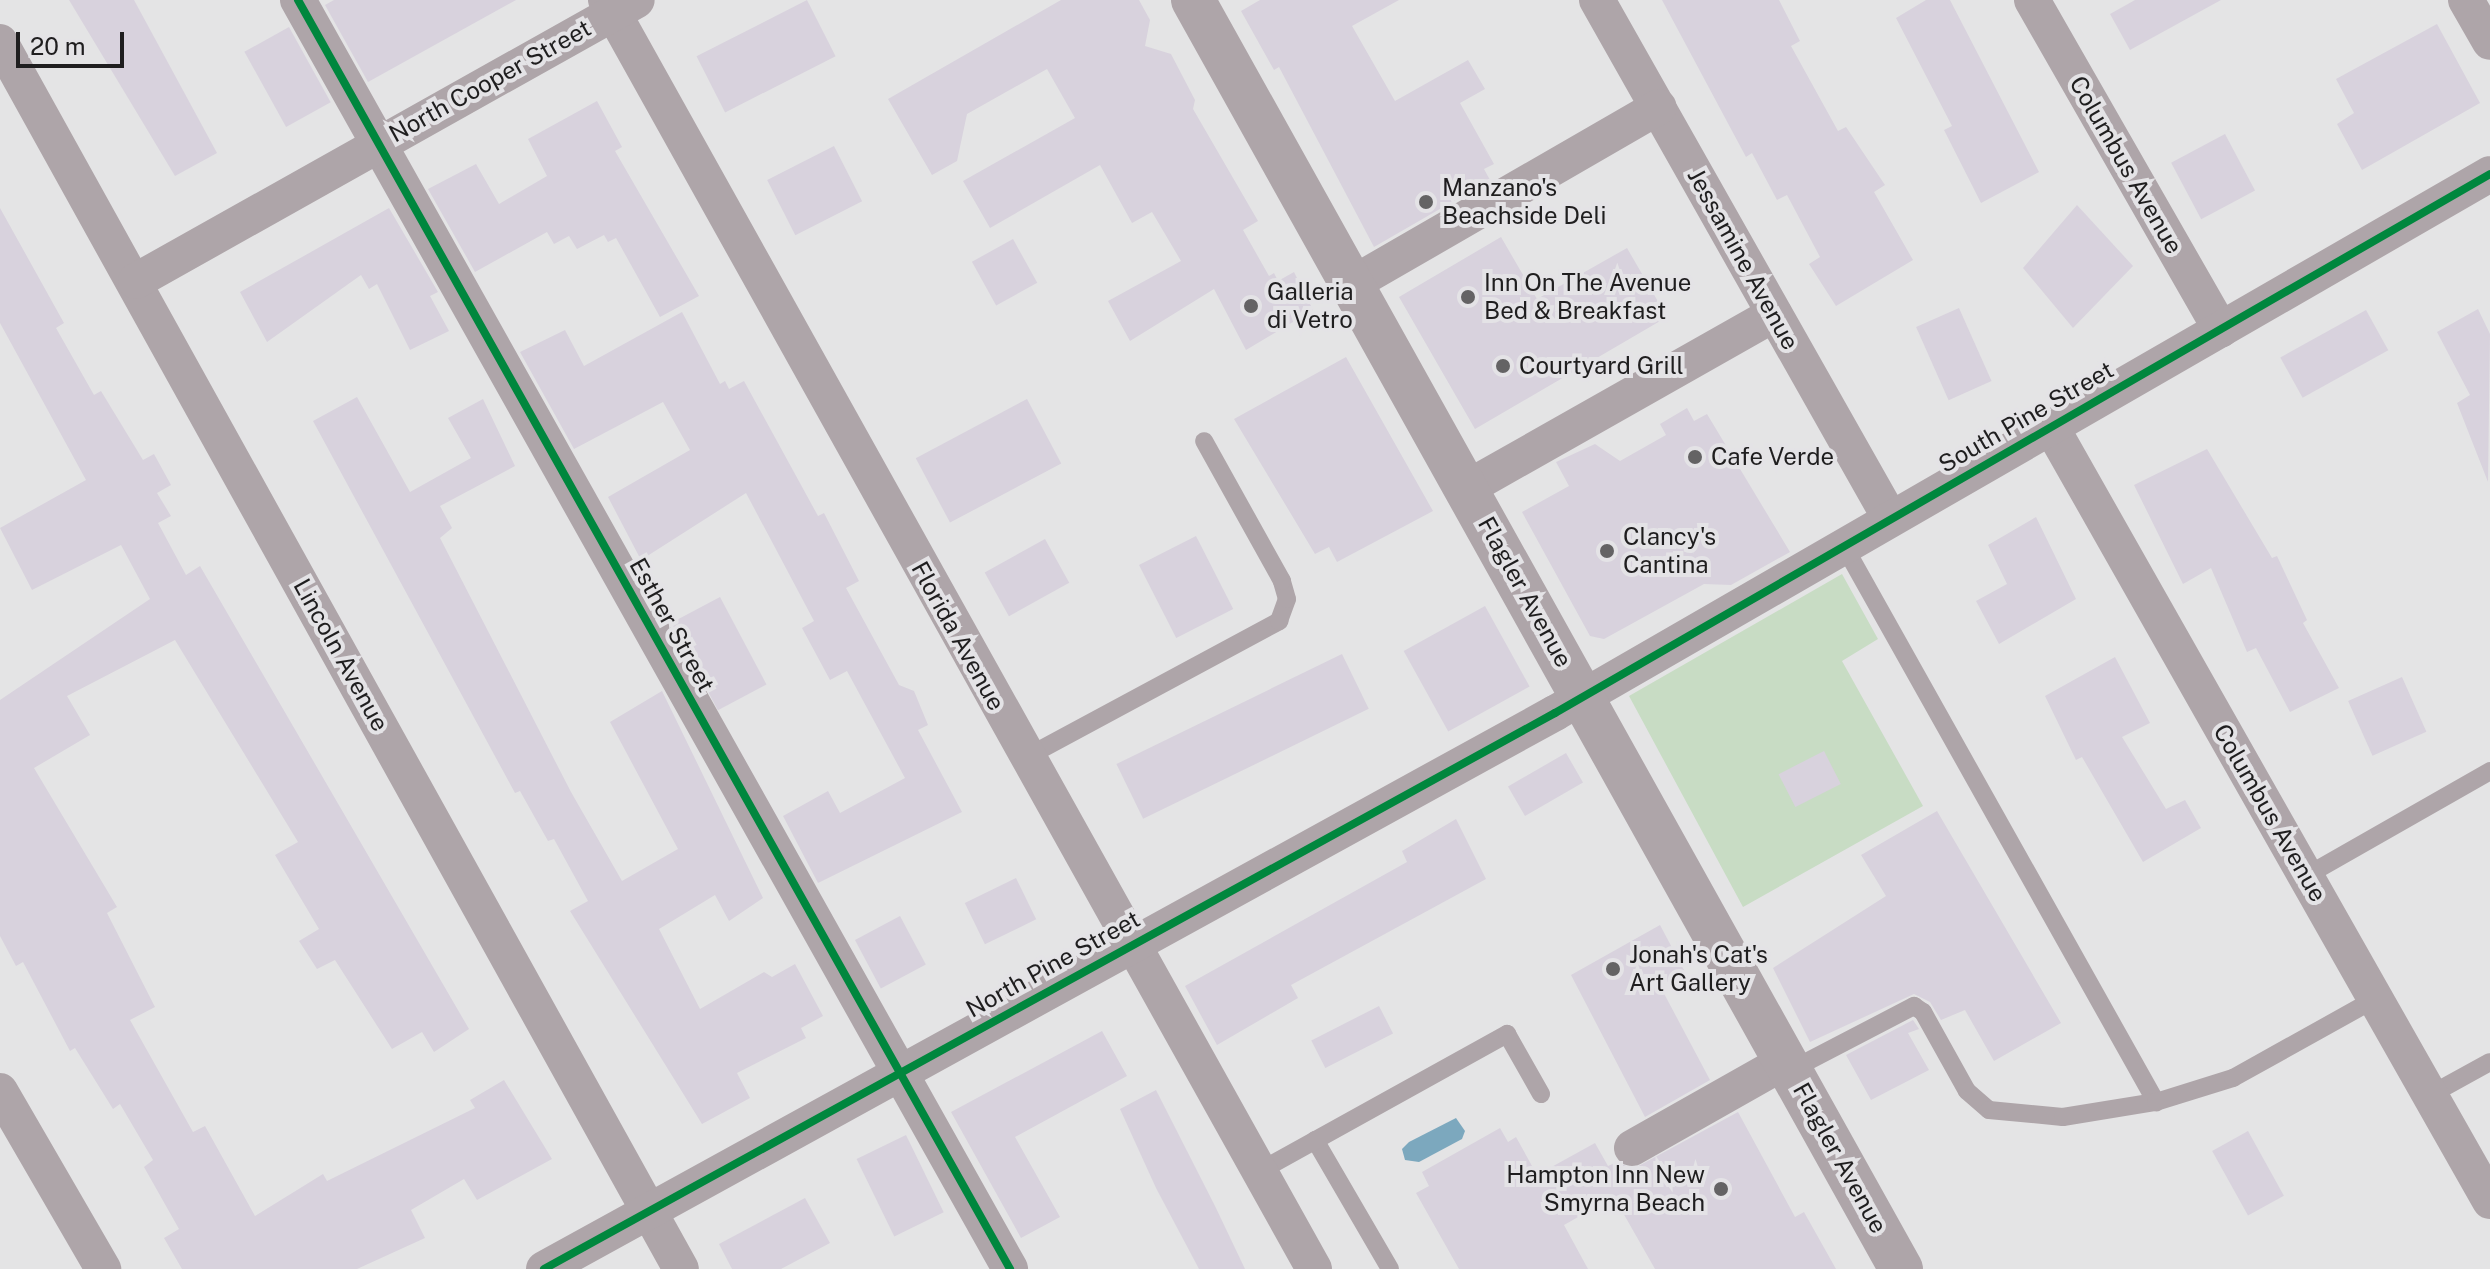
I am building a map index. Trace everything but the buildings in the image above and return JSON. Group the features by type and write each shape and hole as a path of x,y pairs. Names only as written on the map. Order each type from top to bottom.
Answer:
{"street":[{"name":"Esther Street","path":"298,0 1010,1269"},
{"name":"Flagler Avenue","path":"1193,0 1901,1269"},
{"name":"Jessamine Avenue","path":"1597,0 1890,518"},
{"name":"Columbus Avenue","path":"2032,0 2221,330"},
{"path":"2466,0 2490,42"},
{"name":"North Cooper Street","path":"136,281 619,4"},
{"name":"Florida Avenue","path":"619,4 1025,758 1314,1269"},
{"name":"Lincoln Avenue","path":"0,42 136,281 681,1269"},
{"path":"1352,284 1658,107"},
{"name":"South Pine Street","path":"1583,696 2490,175"},
{"path":"1467,488 1774,314"},
{"name":"Columbus Avenue","path":"2050,425 2490,1201"},
{"name":"North Pine Street","path":"544,1269 1583,696"},
{"path":"1632,1148 1789,1065"},
{"path":"0,1091 103,1269"}],"lane":[{"path":"1025,758 1279,621 1287,599 1282,581 1204,441"},
{"path":"1844,546 2156,1102"},
{"path":"2306,876 2490,771"},
{"path":"1789,1065 1914,1006 1967,1091 1989,1110 2063,1117 2156,1102 2233,1078 2375,999"},
{"path":"1258,1172 1507,1034 1541,1094"},
{"path":"2430,1095 2490,1062"},
{"path":"1315,1140 1390,1269"}],"green space":[{"path":"1842,574 1878,639 1842,661 1923,806 1743,907 1629,696"}],"water":[{"path":"1456,1118 1465,1131 1462,1139 1419,1162 1405,1160 1402,1149 1409,1142"}],"cycle path":[{"path":"298,0 1010,1269"},
{"path":"544,1269 1555,713 2490,174"}],"place":[{"name":"Manzano's Beachside Deli","path":"1426,202"},
{"name":"Inn On The Avenue Bed & Breakfast","path":"1468,297"},
{"name":"Galleria di Vetro","path":"1251,306"},
{"name":"Courtyard Grill","path":"1503,366"},
{"name":"Cafe Verde","path":"1695,457"},
{"name":"Clancy's Cantina","path":"1607,551"},
{"name":"Jonah's Cat's Art Gallery","path":"1613,969"},
{"name":"Hampton Inn New Smyrna Beach","path":"1721,1189"}]}
